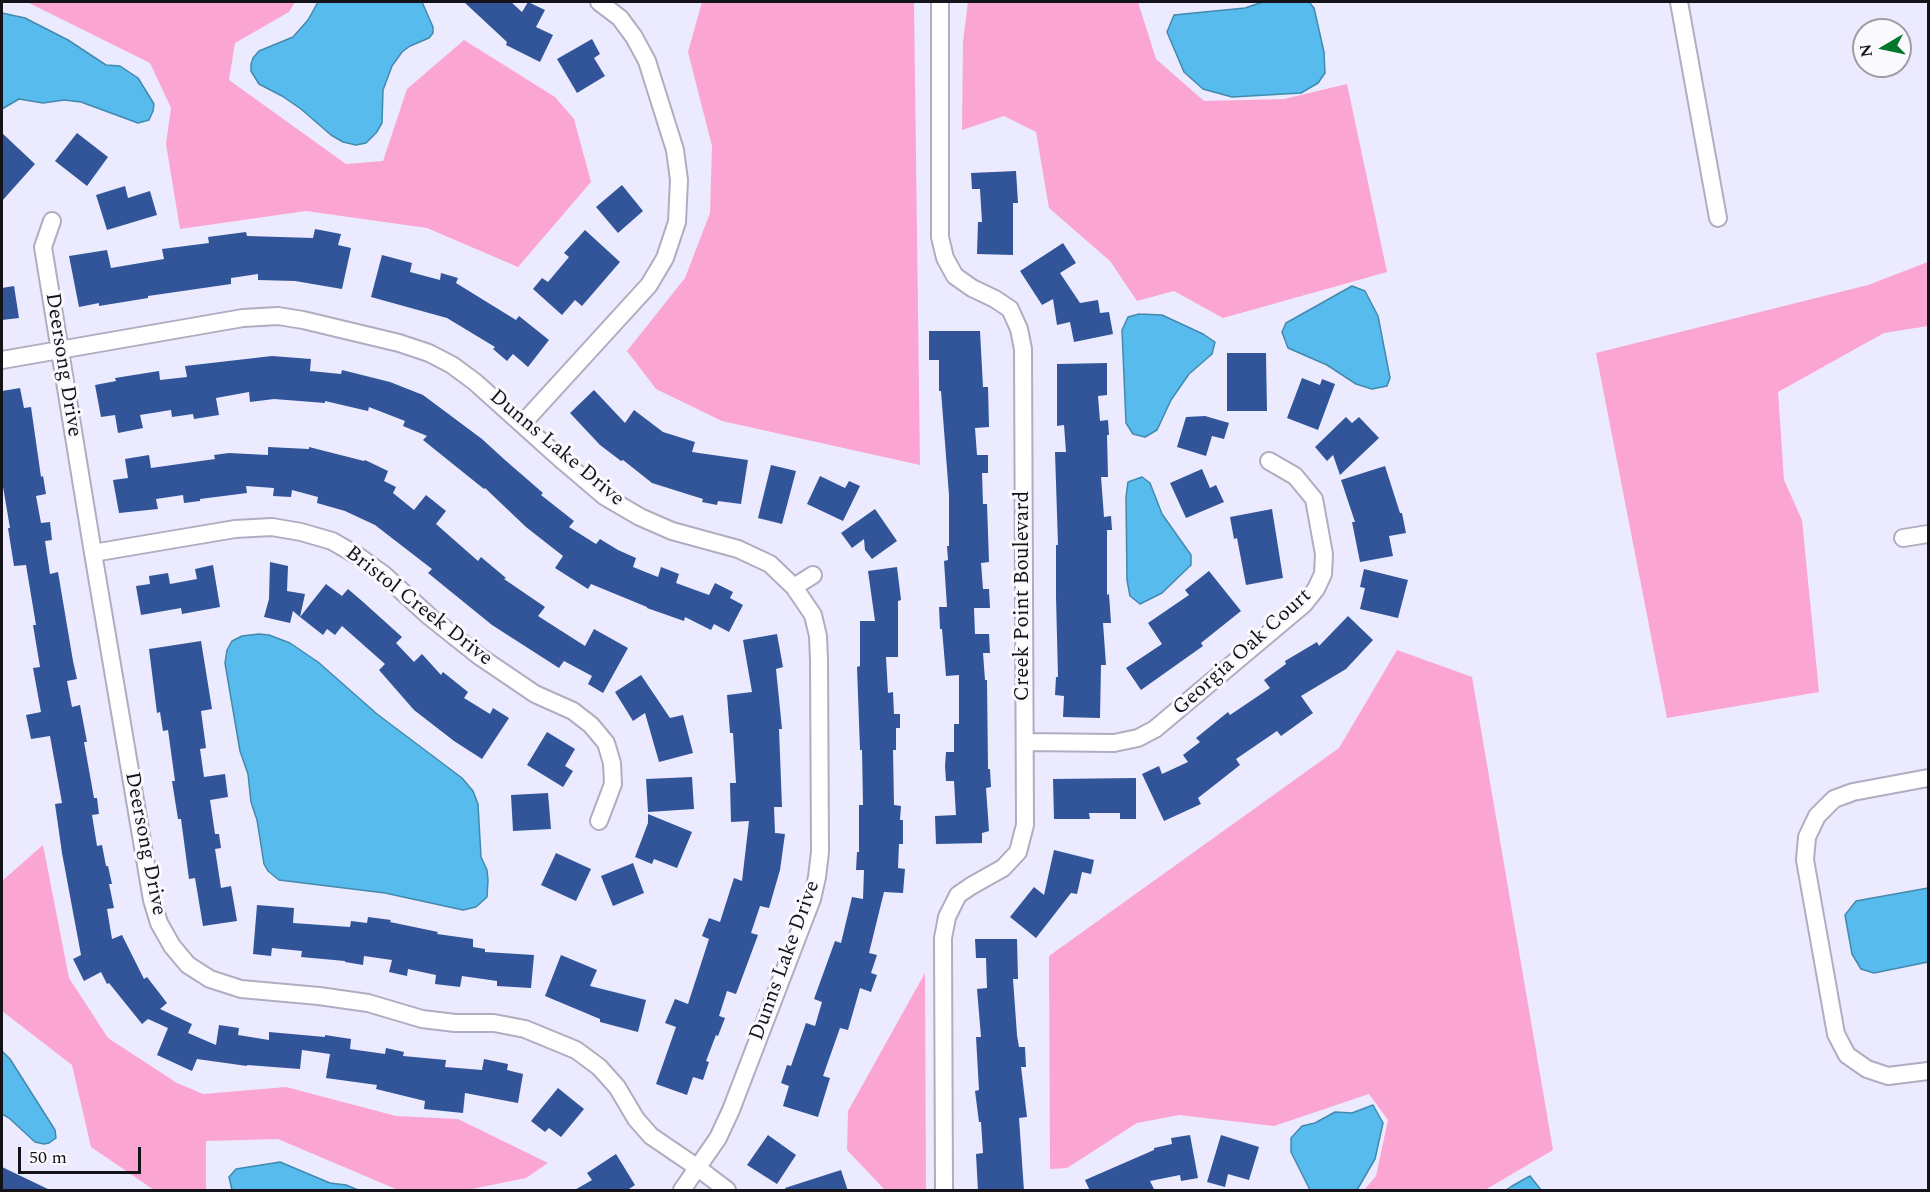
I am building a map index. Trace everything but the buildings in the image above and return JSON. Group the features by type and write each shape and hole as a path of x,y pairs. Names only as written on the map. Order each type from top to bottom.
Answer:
{"street":[{"path":"523,423 649,285 665,258 677,222 679,180 675,150 647,61 620,18 599,2"},
{"name":"Creek Point Boulevard","path":"940,2 940,237 945,258 955,276 1010,309 1019,329 1023,349 1025,742 1025,825 1018,852 1003,868 958,896 947,917 942,938 944,1191"},
{"path":"1679,2 1718,218"},
{"name":"Deersong Drive","path":"52,220 43,246 59,351 152,900 159,923 172,946 189,965 210,980 240,989 368,1003 422,1019 455,1023 494,1023 525,1029 576,1050 599,1067 651,1136 727,1191"},
{"name":"Dunns Lake Drive","path":"2,360 243,318 286,317 399,343 452,364 523,423 596,489 631,512 672,531 738,549 770,564 794,587 813,615 819,652 820,852 817,877 812,899 731,1110 718,1138 682,1191"},
{"name":"Georgia Oak Court","path":"1025,742 1114,743 1138,738 1155,729 1304,604 1316,589 1323,574 1324,554 1314,499 1296,476 1269,461"},
{"name":"Bristol Creek Drive","path":"93,554 234,529 272,527 332,541 383,574 430,617 479,656 535,694 573,711 591,725 606,743 612,763 614,784 599,821"},
{"path":"1903,538 1929,534"},
{"path":"794,587 813,575"},
{"path":"1929,778 1853,792 1834,799 1817,816 1806,837 1805,861 1836,1034 1846,1055 1867,1069 1888,1076 1929,1071"}],"shaded area":[{"path":"27,2 295,2 289,12 235,43 229,80 346,164 383,161 407,89 464,40 555,97 574,119 591,182 518,267 427,228 306,211 180,229 166,144 171,108 150,63"},
{"path":"702,2 914,2 920,465 722,421 656,389 627,351 685,278 710,213 712,146 688,52"},
{"path":"968,2 1138,2 1156,59 1204,101 1284,99 1347,84 1387,272 1223,318 1174,291 1137,301 1110,261 1049,208 1036,132 1004,116 962,130 963,42"},
{"path":"1928,262 1928,326 1884,333 1778,392 1784,480 1802,520 1819,692 1667,718 1596,353 1868,285"},
{"path":"1397,650 1472,677 1553,1150 1485,1190 1364,1190 1376,1176 1388,1120 1369,1094 1274,1126 1179,1115 1137,1123 1067,1168 1050,1169 1049,956 1339,748"},
{"path":"43,845 69,978 108,1038 177,1083 203,1094 286,1087 396,1116 458,1119 548,1163 526,1178 467,1190 398,1190 278,1139 206,1141 206,1190 154,1190 91,1147 72,1065 2,1011 2,881"},
{"path":"925,973 926,1190 885,1190 847,1150 848,1111"}],"water":[{"path":"318,2 422,2 433,27 433,33 429,38 402,52 392,66 383,90 382,123 366,143 356,145 343,142 331,135 301,109 259,84 251,71 253,58 259,51 293,37 308,20"},
{"path":"1263,2 1309,2 1314,8 1324,52 1325,73 1318,83 1301,93 1232,97 1203,89 1184,72 1167,32 1174,15 1245,8"},
{"path":"2,13 25,18 68,40 106,65 120,66 138,78 154,104 149,120 138,123 81,102 64,100 43,103 19,99 2,109"},
{"path":"1352,286 1365,291 1378,316 1390,378 1387,386 1372,389 1356,384 1327,365 1288,348 1282,332 1286,323"},
{"path":"1139,314 1162,315 1215,342 1212,354 1189,374 1171,400 1157,430 1145,437 1133,434 1126,423 1122,330 1128,317"},
{"path":"1142,477 1150,483 1162,514 1191,555 1191,565 1162,593 1140,604 1130,596 1127,580 1126,497 1128,482"},
{"path":"269,635 290,643 318,662 377,714 462,778 473,791 478,804 481,857 487,870 488,880 487,897 476,907 463,910 385,893 279,880 268,871 264,864 257,820 251,802 248,774 240,751 225,663 227,650 232,641 242,636"},
{"path":"1928,888 1928,962 1874,973 1861,969 1852,954 1845,915 1856,901"},
{"path":"2,1051 10,1059 55,1130 56,1138 49,1143 35,1142 2,1114"},
{"path":"1373,1105 1383,1123 1375,1159 1357,1190 1310,1190 1291,1152 1291,1138 1302,1126 1315,1123 1335,1112 1352,1113"},
{"path":"280,1162 330,1183 346,1185 358,1190 232,1190 229,1177 236,1169"},
{"path":"1530,1176 1541,1190 1506,1190 1512,1186"}]}
